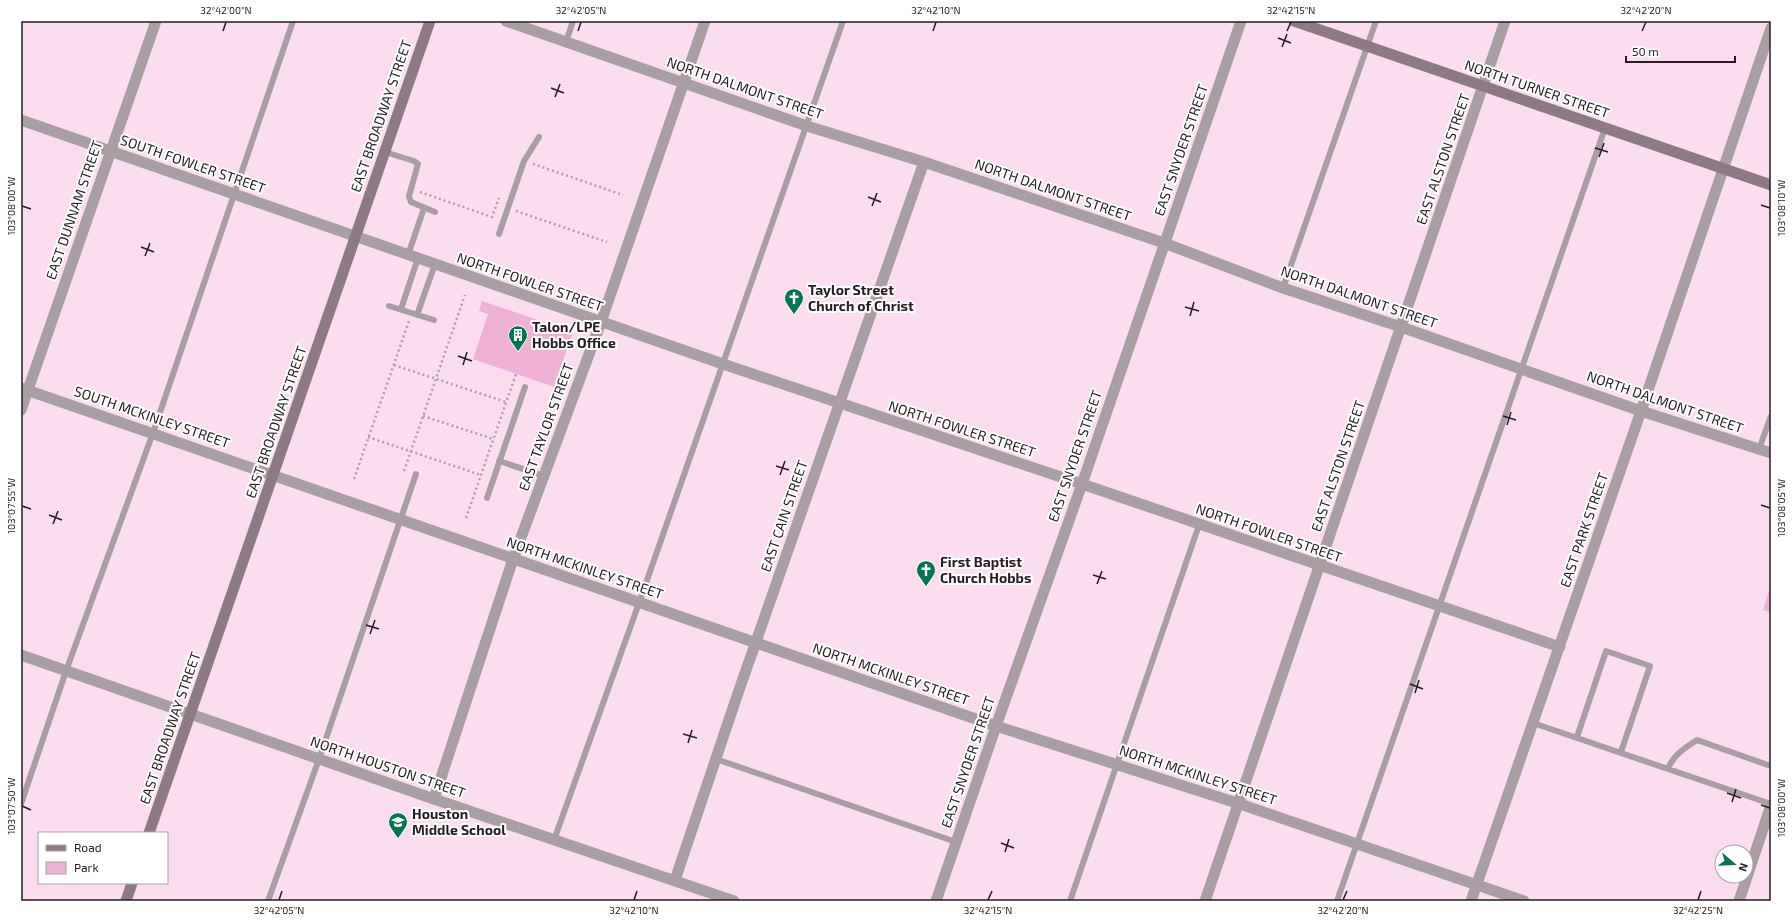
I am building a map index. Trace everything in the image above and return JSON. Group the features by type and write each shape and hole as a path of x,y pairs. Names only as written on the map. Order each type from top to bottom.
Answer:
{"main road":[{"name":"EAST BROADWAY STREET","path":"149,832 430,21"},
{"name":"NORTH TURNER STREET","path":"1294,21 1771,185"},
{"path":"126,901 132,884"}],"street":[{"name":"EAST DUNNAM STREET","path":"21,410 24,389 111,151 156,21"},
{"name":"NORTH DALMONT STREET","path":"506,21 807,126 924,162 1164,243 1283,288 1401,326 1641,411 1771,453"},
{"name":"EAST TAYLOR STREET","path":"434,799 513,559 601,322 705,21"},
{"name":"EAST SNYDER STREET","path":"936,901 1082,484 1241,21"},
{"name":"EAST ALSTON STREET","path":"1205,901 1237,803 1484,86 1505,21"},
{"name":"EAST PARK STREET","path":"1471,901 1560,647 1722,168 1771,28"},
{"name":"SOUTH FOWLER STREET","path":"21,120 355,237"},
{"name":"EAST CAIN STREET","path":"675,880 755,643 924,162"},
{"name":"NORTH FOWLER STREET","path":"355,237 839,404 1082,484 1560,647"},
{"name":"SOUTH MCKINLEY STREET","path":"24,389 274,475"},
{"name":"NORTH MCKINLEY STREET","path":"274,475 996,726 1237,803 1356,845 1524,901"},
{"name":"NORTH HOUSTON STREET","path":"21,655 434,799 734,901"},
{"path":"1739,901 1771,805"}],"lane":[{"path":"21,804 66,671 153,433 293,21"},
{"path":"566,42 573,21"},
{"path":"554,840 843,21"},
{"path":"1283,288 1376,21"},
{"path":"1337,901 1438,606 1605,128"},
{"path":"499,234 524,161 540,137"},
{"path":"385,152 414,161 418,164 408,196 411,202 435,212"},
{"path":"401,309 424,208"},
{"path":"417,315 435,264"},
{"path":"389,306 434,320"},
{"path":"487,498 525,387"},
{"path":"1759,449 1771,416"},
{"path":"499,461 544,476"},
{"path":"268,901 319,758 416,474"},
{"path":"1070,901 1199,525"},
{"path":"1577,737 1606,651 1650,666 1621,752"},
{"path":"1533,722 1771,805"},
{"path":"1668,768 1670,762 1687,746 1697,740 1771,766"},
{"path":"716,759 956,842"}],"path":[{"path":"524,161 623,195"},
{"path":"419,191 492,218 502,191"},
{"path":"497,204 607,242"},
{"path":"404,471 465,295"},
{"path":"354,479 409,321"},
{"path":"394,365 506,402"},
{"path":"466,518 516,374"},
{"path":"423,416 493,439"},
{"path":"368,437 481,475"}],"green space":[{"path":"482,301 573,332 554,387 473,359 488,314 479,311"},
{"path":"1769,591 1771,592 1771,613 1763,610"}],"place":[{"name":"Taylor Street Church of Christ","path":"794,315"},
{"name":"Talon/LPE Hobbs Office","path":"518,352"},
{"name":"First Baptist Church Hobbs","path":"926,587"},
{"name":"Houston Middle School","path":"398,839"}]}
